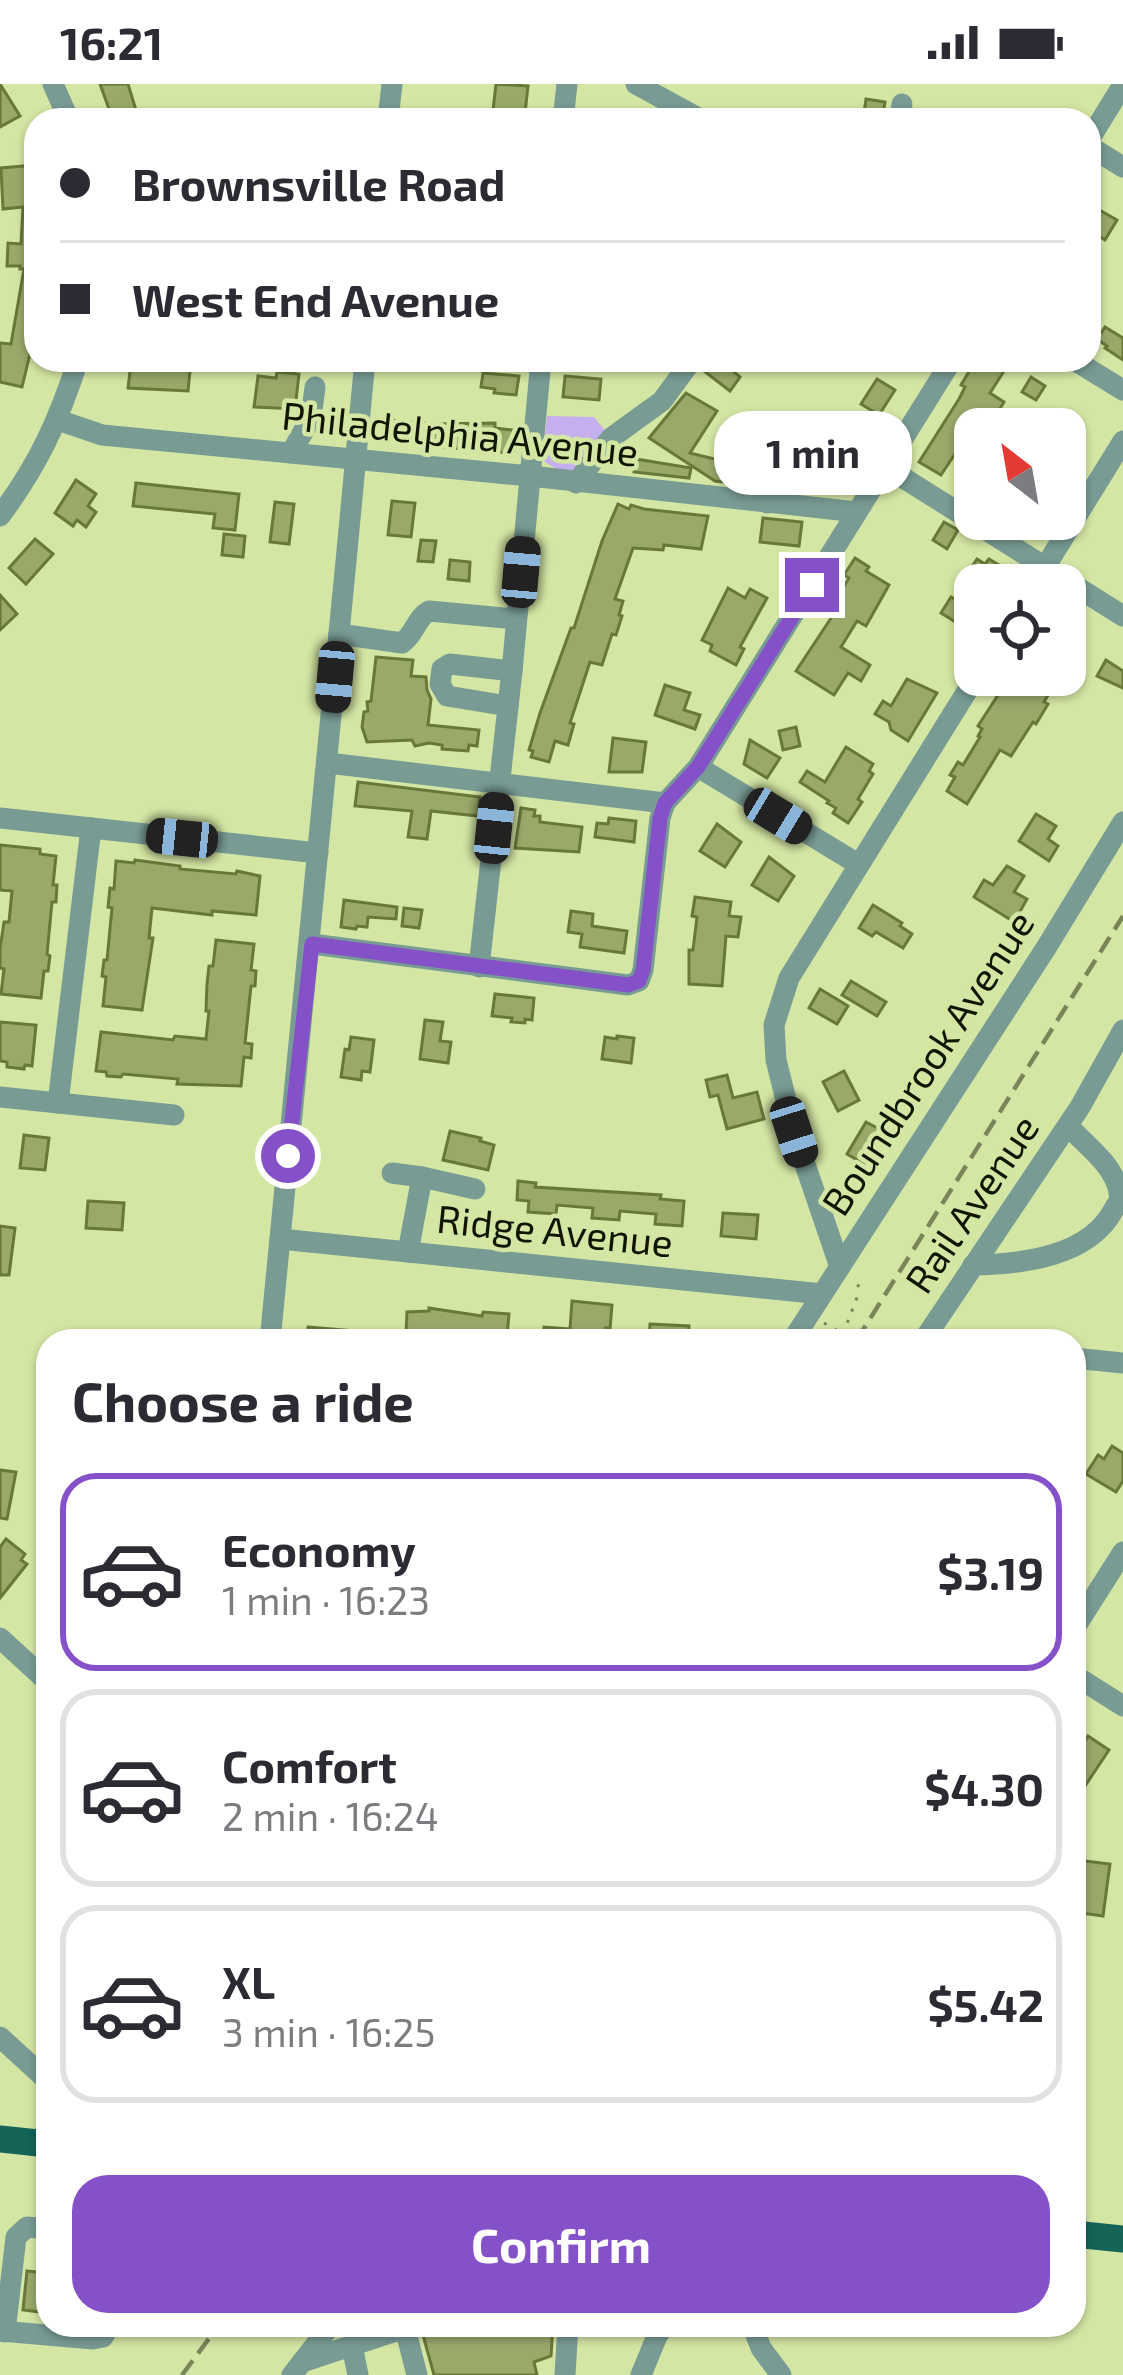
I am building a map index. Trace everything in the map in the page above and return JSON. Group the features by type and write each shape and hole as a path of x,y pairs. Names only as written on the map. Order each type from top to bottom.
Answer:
{"main road":[{"path":"0,2139 36,2143"},
{"path":"1086,2235 1123,2239"}],"street":[{"path":"636,84 680,108"},
{"path":"1101,122 1121,88"},
{"path":"0,516 26,480 58,420 74,372"},
{"path":"271,1329 364,372"},
{"path":"479,967 540,372"},
{"path":"576,483 611,438 662,400 683,372"},
{"path":"312,944 628,985 639,981 665,803 698,767 945,372"},
{"path":"1094,372 1123,390"},
{"path":"291,452 311,418 315,387"},
{"name":"Philadelphia Avenue","path":"58,420 102,435 857,512"},
{"path":"767,503 780,468 800,438"},
{"path":"1047,564 1123,441"},
{"path":"886,467 1023,564"},
{"path":"1086,598 1123,616"},
{"path":"339,634 402,643 429,611 516,619"},
{"path":"508,706 447,696 440,684 442,670 450,664 512,671"},
{"path":"840,1267 794,1132 773,1043 774,1025 789,978 964,696"},
{"path":"328,763 665,803"},
{"path":"698,767 857,864"},
{"path":"0,818 318,853"},
{"name":"Boundbrook Avenue","path":"800,1329 1123,822"},
{"path":"58,1103 92,828"},
{"name":"Rail Avenue","path":"931,1329 1115,1062 1123,1030"},
{"path":"0,1097 174,1115"},
{"path":"974,1264 1012,1264 1041,1257 1086,1241 1108,1221 1119,1200 1118,1188 1074,1116"},
{"path":"392,1172 475,1190"},
{"path":"408,1252 422,1177"},
{"name":"Ridge Avenue","path":"280,1239 822,1294"},
{"path":"1086,1359 1123,1363"},
{"path":"1086,1610 1123,1552"},
{"path":"0,1638 36,1671"},
{"path":"1086,1683 1123,1706"},
{"path":"0,2037 36,2070"},
{"path":"36,2228 27,2227 16,2237 2,2331 36,2334"},
{"path":"70,2337 104,2337"},
{"path":"297,2369 322,2337"},
{"path":"297,2369 378,2337"},
{"path":"411,2337 417,2375"},
{"path":"565,2375 567,2337"},
{"path":"641,2375 657,2337"},
{"path":"757,2337 781,2375"},
{"path":"352,2346 358,2375"}],"path":[{"path":"857,1285 868,1291"},
{"path":"846,1329 858,1295 853,1292"}],"shaded area":[{"path":"547,416 594,417 607,433 573,470 558,470 542,460"}],"building":[{"path":"0,84 20,116 0,127"},
{"path":"100,84 128,84 135,108 109,108"},
{"path":"496,84 528,86 526,108 493,108"},
{"path":"866,99 885,102 884,108 865,108"},
{"path":"24,166 24,269 7,266 8,243 21,244 23,207 3,209 1,168"},
{"path":"1101,211 1117,220 1105,240 1101,238"},
{"path":"24,269 22,387 0,382 0,343 11,344"},
{"path":"1105,327 1123,338 1123,360 1105,348 1101,333"},
{"path":"130,372 190,372 188,391 128,388"},
{"path":"277,372 299,374 295,409 254,407 258,376 276,378"},
{"path":"705,372 734,372 740,377 730,391"},
{"path":"969,372 1003,372 990,393 1004,402 1000,408 954,408 954,455 941,475 919,462 965,387 961,385"},
{"path":"483,373 519,376 516,395 481,387"},
{"path":"565,376 601,379 599,400 563,397"},
{"path":"1031,377 1045,386 1036,400 1022,392"},
{"path":"877,379 895,390 879,415 861,404"},
{"path":"686,393 717,411 690,453 727,462 724,474 733,476 732,483 715,481 649,438"},
{"path":"391,420 495,423 495,428 513,430 511,453 441,447 441,440 404,436 404,442 389,440"},
{"path":"839,424 871,441 857,463 827,443"},
{"path":"636,459 691,468 689,478 634,472"},
{"path":"76,480 96,494 88,506 96,512 86,527 77,520 73,526 55,513"},
{"path":"136,483 239,494 235,530 213,528 215,514 133,506"},
{"path":"392,501 415,503 411,537 388,535"},
{"path":"275,502 294,504 289,544 270,542"},
{"path":"618,504 708,516 701,549 633,548 615,599 623,601 616,635 612,634 602,665 590,662 570,723 574,724 568,745 555,741 549,762 531,757 540,713"},
{"path":"763,518 802,522 799,546 760,542"},
{"path":"944,522 954,528 947,549 933,540"},
{"path":"224,534 245,536 243,557 222,555"},
{"path":"35,539 53,554 26,584 9,568"},
{"path":"421,540 436,541 433,562 418,561"},
{"path":"855,558 889,585 866,626 857,621 841,647 870,665 861,681 848,673 834,695 796,671 841,603 836,600"},
{"path":"450,560 470,562 469,581 448,579"},
{"path":"728,588 745,598 750,589 767,598 740,647 744,649 736,665 710,651 712,645 702,640"},
{"path":"0,595 17,614 0,630"},
{"path":"951,597 954,599 954,621 941,613"},
{"path":"376,657 413,660 411,676 426,677 431,699 428,725 479,730 477,746 469,745 468,751 429,743 415,746 412,740 367,742 362,727 371,701"},
{"path":"1106,660 1123,671 1123,688 1097,676"},
{"path":"907,679 937,693 908,741 875,714 883,701 891,706"},
{"path":"665,685 690,693 684,710 700,715 695,729 655,715"},
{"path":"997,696 1048,696 1036,724 1011,756 1000,750 967,804 947,791 955,777 950,775 958,762 963,765 980,737 978,726"},
{"path":"796,727 800,746 783,750 779,731"},
{"path":"613,738 646,742 642,772 609,772"},
{"path":"750,740 780,758 767,778 744,764"},
{"path":"846,747 873,764 869,771 873,774 858,799 862,802 848,823 833,813 836,808 829,801 800,782 807,771 825,782"},
{"path":"358,782 480,797 478,816 431,811 427,839 408,837 412,811 355,806"},
{"path":"521,808 535,810 540,822 582,827 579,852 515,848"},
{"path":"1036,814 1056,826 1048,839 1058,846 1049,861 1019,841"},
{"path":"609,818 636,821 634,842 595,837 597,823 608,824"},
{"path":"717,824 741,842 725,867 700,851"},
{"path":"0,845 40,849 40,854 56,856 56,902 52,902 50,956 41,998 1,994 0,949 12,891 0,890"},
{"path":"769,857 794,876 778,901 752,885"},
{"path":"116,861 260,876 256,915 152,908 149,938 153,938 142,1010 103,1006 110,888 114,889"},
{"path":"1007,866 1024,876 1014,892 1027,899 1014,922 974,897 984,880 993,885"},
{"path":"695,897 731,902 729,916 741,917 738,937 726,936 722,986 689,984"},
{"path":"344,900 397,907 396,919 368,917 367,927 341,927"},
{"path":"873,905 912,934 903,948 859,928"},
{"path":"404,908 422,910 419,928 402,926"},
{"path":"571,911 593,914 592,926 627,931 624,953 580,947 582,934 568,932"},
{"path":"216,940 254,944 251,970 256,971 255,986 251,986 245,1043 252,1044 251,1058 244,1057 241,1086 177,1084 178,1079 107,1076 96,1071 101,1032 206,1039 207,984"},
{"path":"851,981 886,1002 877,1016 842,995"},
{"path":"820,989 848,1006 837,1024 809,1008"},
{"path":"495,994 534,998 532,1020 511,1022 512,1018 492,1016"},
{"path":"425,1020 443,1022 440,1041 451,1042 448,1063 420,1059"},
{"path":"0,1022 36,1025 32,1066 7,1067 7,1062 0,1061"},
{"path":"351,1037 374,1040 370,1072 362,1071 361,1080 341,1077"},
{"path":"605,1037 634,1038 631,1063 602,1059"},
{"path":"844,1071 859,1100 838,1111 823,1082"},
{"path":"727,1075 733,1098 757,1092 764,1119 727,1129 718,1095 710,1097 706,1080"},
{"path":"866,1122 883,1131 864,1164 847,1154"},
{"path":"450,1131 494,1145 488,1170 443,1160"},
{"path":"24,1135 49,1138 45,1170 20,1168"},
{"path":"518,1181 536,1183 535,1187 661,1195 660,1199 684,1201 682,1226 655,1224 656,1214 620,1211 619,1220 592,1218 593,1208 557,1205 556,1214 528,1212 529,1201 517,1200"},
{"path":"88,1201 124,1203 122,1230 86,1228"},
{"path":"723,1213 758,1215 756,1239 721,1236"},
{"path":"0,1226 15,1228 9,1275 0,1275"},
{"path":"572,1301 612,1305 610,1329 570,1329"},
{"path":"407,1312 509,1314 508,1329 406,1329"},
{"path":"650,1324 689,1326 689,1329 650,1329"},
{"path":"1112,1446 1123,1453 1123,1481 1116,1492 1086,1474 1098,1455 1104,1459"},
{"path":"0,1470 16,1472 7,1519 0,1518"},
{"path":"6,1539 25,1554 21,1560 27,1564 0,1598 0,1547"},
{"path":"1088,1736 1109,1750 1086,1784"},
{"path":"1086,1861 1110,1864 1103,1916 1086,1914"},
{"path":"27,2271 36,2272 36,2312 23,2310"},
{"path":"423,2337 552,2337 551,2356 534,2362 537,2375 434,2375"}],"railway":[{"path":"864,1329 1123,916"},
{"path":"182,2375 210,2337"}],"route":[{"path":"288,1156 312,944 628,985 639,981 665,803 698,767 812,585"}]}
